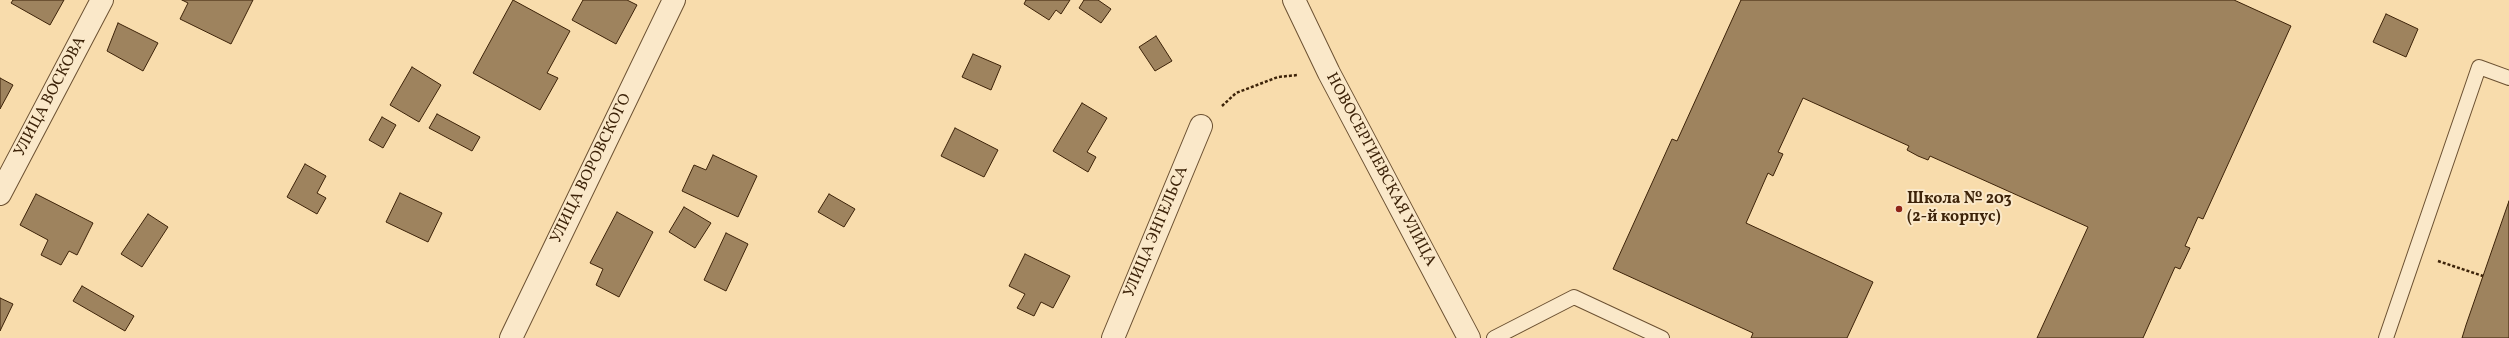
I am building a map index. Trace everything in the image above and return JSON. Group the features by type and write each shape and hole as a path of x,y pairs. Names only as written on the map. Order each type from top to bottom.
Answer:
{"street":[{"name":"УЛИЦА ВОСКОВА","path":"0,194 102,0"},
{"name":"УЛИЦА ВОРОВСКОГО","path":"510,338 674,0"},
{"name":"НОВОСЕРГИЕВСКАЯ УЛИЦА","path":"1294,0 1329,73 1469,338"},
{"name":"УЛИЦА ЭНГЕЛЬСА","path":"1113,338 1201,126"}],"lane":[{"path":"2386,338 2479,68 2509,78"},
{"path":"1494,338 1574,297 1662,338"}],"path":[{"path":"1201,126 1236,93 1278,77 1329,73"},
{"path":"2415,253 2483,276"}],"building":[{"path":"13,0 64,0 50,25 11,3"},
{"path":"182,0 253,0 231,44 180,19 188,3"},
{"path":"513,0 570,31 547,73 558,78 540,110 473,73"},
{"path":"583,0 627,0 637,5 616,44 572,20"},
{"path":"1026,0 1070,0 1061,14 1056,10 1049,20 1024,4"},
{"path":"1084,0 1098,0 1111,9 1101,23 1079,8"},
{"path":"1741,0 2234,0 2291,26 2203,219 2198,217 2185,246 2190,248 2180,269 2175,267 2143,338 2037,338 2088,227 1930,156 1928,160 1918,156 1907,150 1909,146 1803,98 1778,152 1783,154 1773,176 1768,173 1746,223 1873,282 1847,338 1751,338 1753,333 1613,269 1672,139 1677,141"},
{"path":"2386,14 2418,29 2406,57 2373,42"},
{"path":"118,23 158,43 143,71 107,51"},
{"path":"1156,36 1172,61 1155,71 1139,47"},
{"path":"973,54 1001,66 991,90 962,77"},
{"path":"412,67 441,85 419,122 390,105"},
{"path":"0,78 13,85 0,109"},
{"path":"1082,103 1107,118 1087,152 1096,157 1088,172 1053,151"},
{"path":"437,114 480,137 472,151 429,128"},
{"path":"382,117 396,125 383,148 369,140"},
{"path":"955,128 998,150 984,177 941,156"},
{"path":"713,155 757,176 738,217 682,191 694,165 706,170"},
{"path":"305,164 326,176 317,193 326,198 317,214 287,197"},
{"path":"400,193 442,213 428,242 386,222"},
{"path":"36,194 93,223 77,255 69,251 61,265 41,255 48,240 20,225"},
{"path":"829,194 855,209 844,227 818,212"},
{"path":"2509,201 2509,338 2462,338 2466,325"},
{"path":"684,207 711,223 695,248 669,232"},
{"path":"617,212 653,232 619,297 596,285 603,269 590,263"},
{"path":"148,214 168,227 142,267 121,254"},
{"path":"726,233 748,244 726,291 704,280"},
{"path":"1025,254 1070,276 1053,308 1041,302 1034,316 1017,308 1025,294 1009,286"},
{"path":"82,286 134,316 125,331 73,301"},
{"path":"0,298 13,304 0,331"}],"place":[{"name":"Школа № 203 (2-й корпус)","path":"1899,209"}]}
